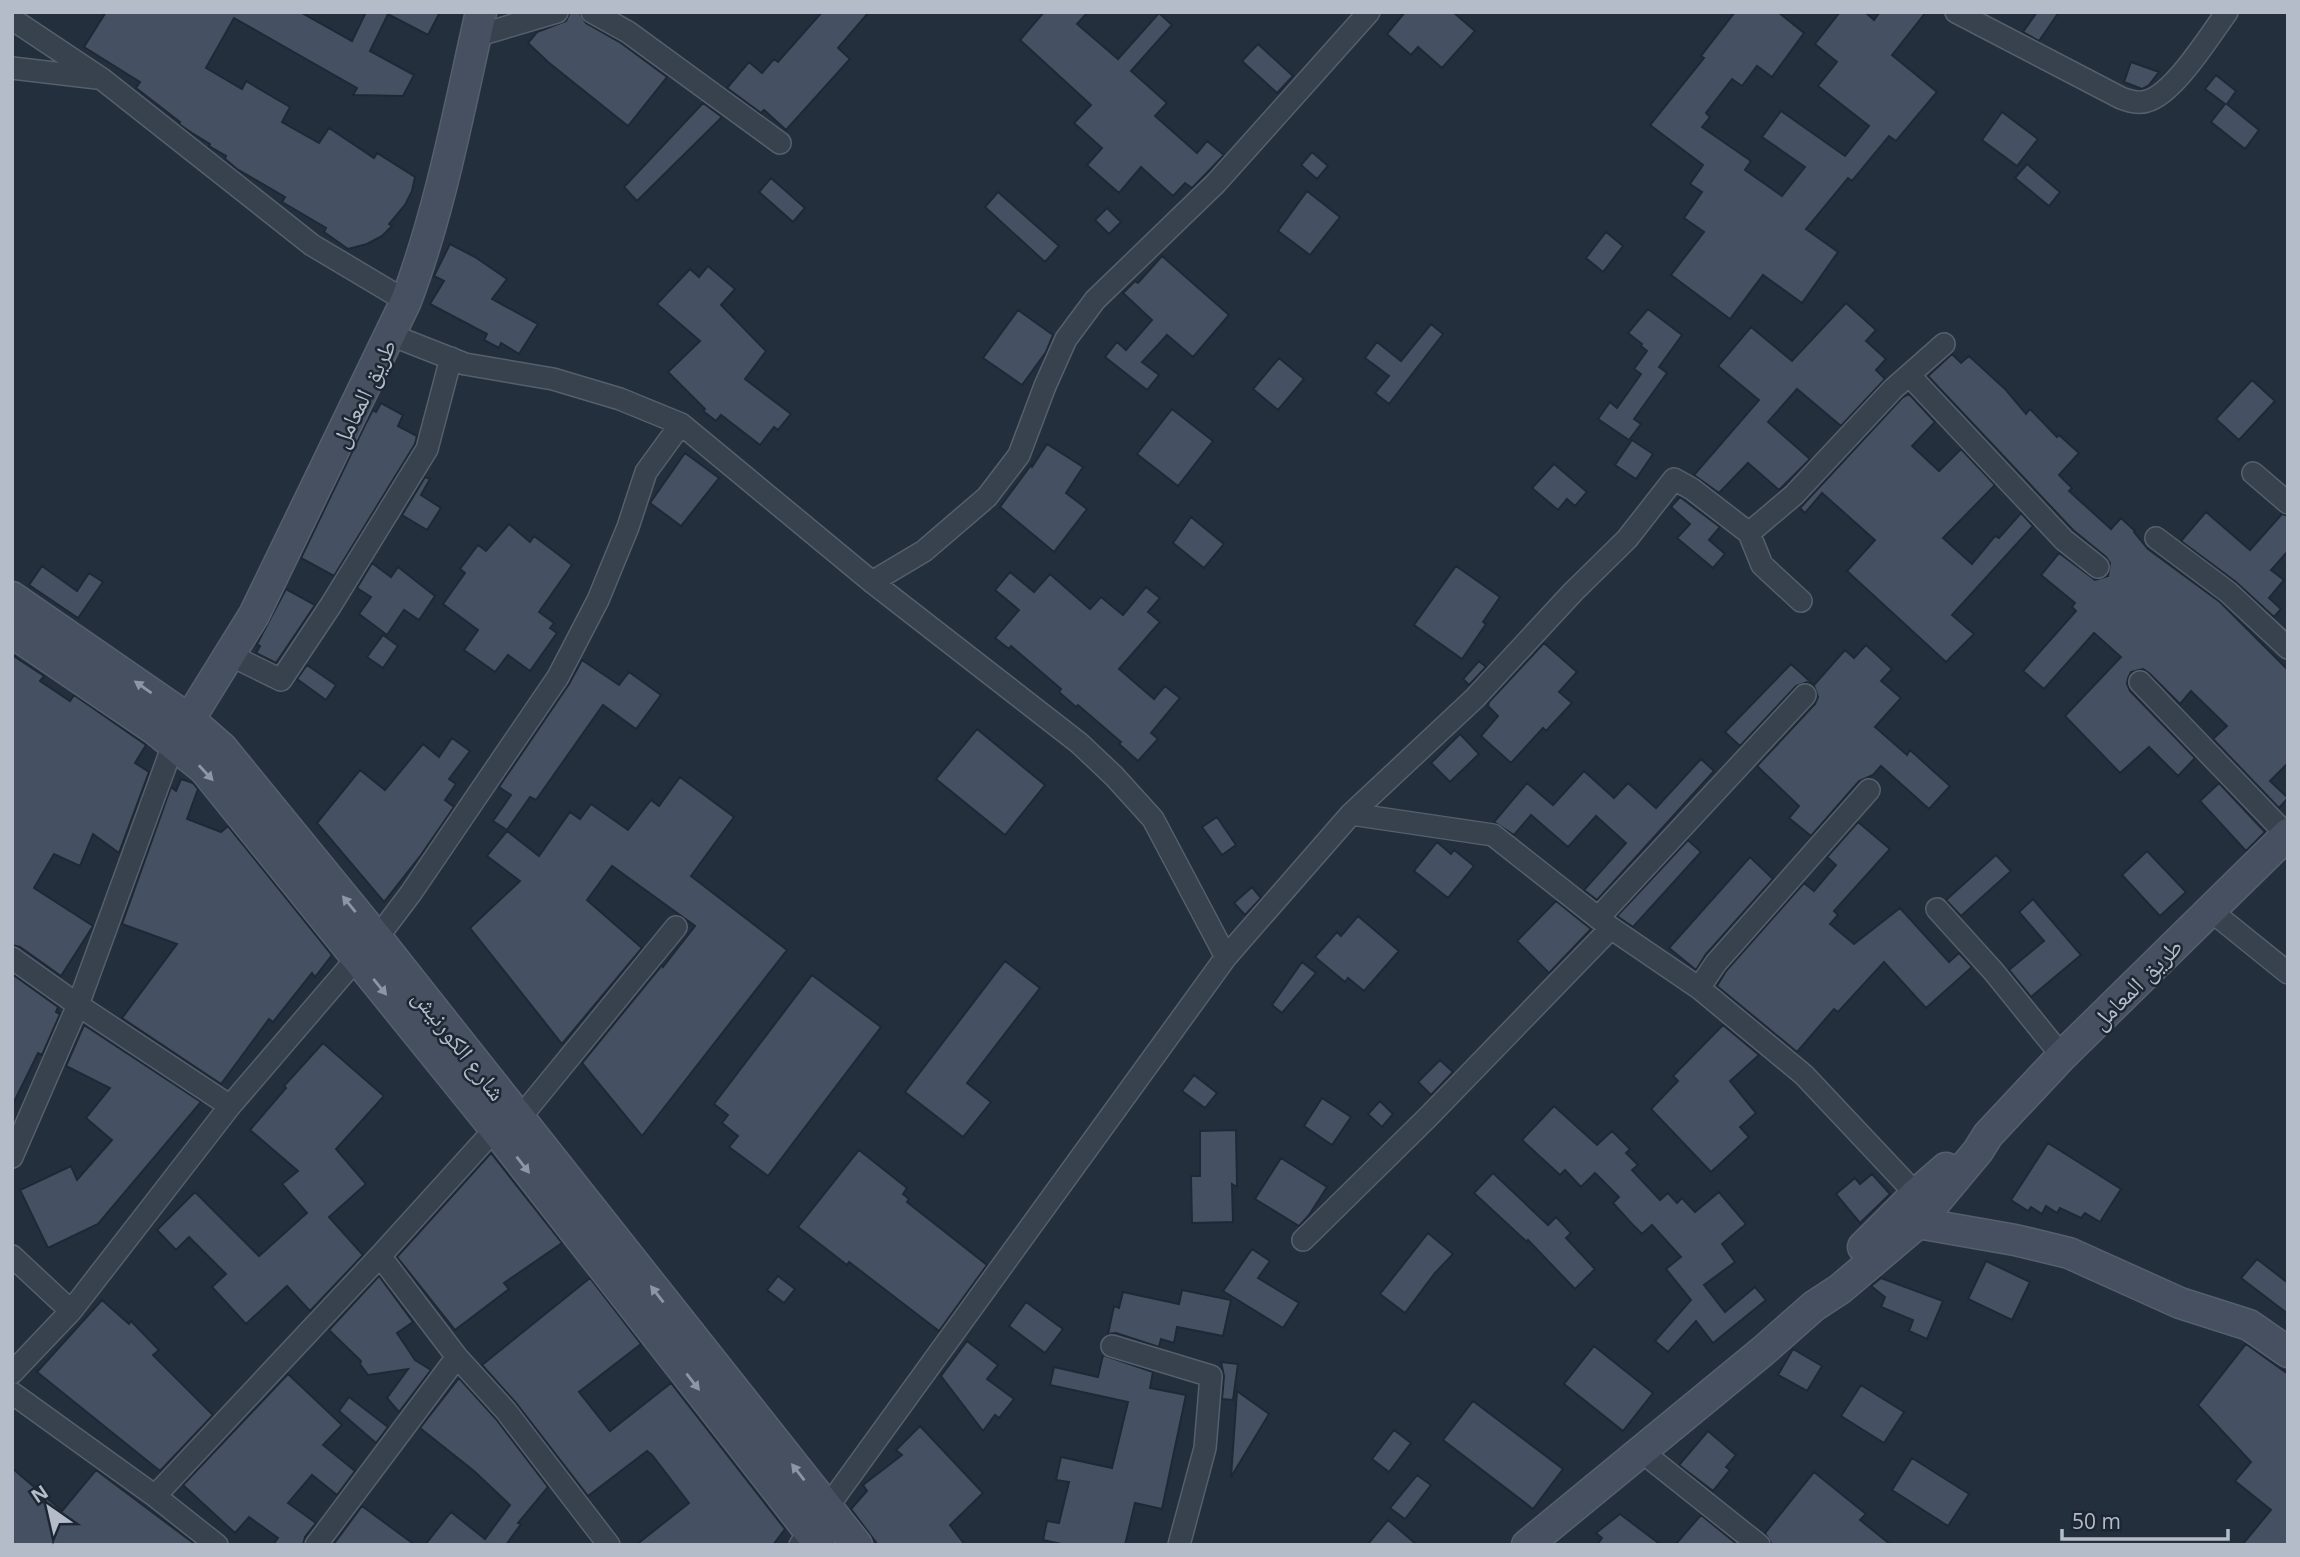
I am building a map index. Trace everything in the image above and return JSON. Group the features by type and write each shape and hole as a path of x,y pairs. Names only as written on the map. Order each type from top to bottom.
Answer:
{"main road":[{"name":"طريق المعامل","path":"173,745 254,615 407,301 447,162 479,24"},
{"name":"شارع الكورنيش","path":"12,597 190,720 222,747 367,948 507,1124 814,1532 857,1545"},
{"name":"شارع الكورنيش","path":"12,632 153,728 204,769 367,948"},
{"name":"طريق المعامل","path":"1533,1543 1814,1306 1840,1289 2062,1056 2287,834"},
{"path":"1917,1208 2015,1240 2069,1253 2180,1303 2249,1325 2288,1352"}],"street":[{"path":"479,24 557,12"},
{"path":"592,12 628,32 780,143"},
{"path":"872,582 924,551 987,496 1019,455 1066,339 1095,300 1216,183 1369,12"},
{"path":"1956,12 2133,102 2146,102 2170,88 2227,12"},
{"path":"12,19 102,79 312,245 407,301"},
{"path":"12,68 102,79"},
{"path":"391,335 465,364 553,379 620,399 681,424 872,582 1079,743 1114,776 1153,819 1226,957"},
{"path":"1749,533 1794,495 1893,389 1944,344"},
{"path":"230,654 281,680 331,605 427,449 451,358"},
{"path":"1909,375 2064,540 2098,567"},
{"path":"12,1373 71,1311 230,1106 411,893 558,677 598,600 628,527 646,472 681,424"},
{"path":"2253,473 2288,503"},
{"path":"814,1532 1226,957 1351,814 1475,698 1573,592 1627,539 1674,479 1692,489 1749,533 1762,565 1801,601"},
{"path":"2156,538 2228,592 2288,648"},
{"path":"2140,682 2287,834"},
{"path":"1303,1240 1428,1117 1605,923 1805,695"},
{"path":"12,1157 78,1005 173,745"},
{"path":"1699,988 1716,963 1870,790"},
{"path":"1351,814 1493,835 1605,923 1699,988 1804,1075 1917,1208"},
{"path":"1937,909 1994,972 2062,1056"},
{"path":"2210,910 2288,973"},
{"path":"155,1496 507,1124 676,927"},
{"path":"12,958 230,1106"},
{"path":"12,1256 71,1311"},
{"path":"380,1256 457,1357 506,1411 609,1545"},
{"path":"1112,1346 1210,1376 1205,1448 1179,1545"},
{"path":"316,1545 457,1357"},
{"path":"12,1393 155,1496 217,1545"},
{"path":"1641,1451 1759,1545"}],"building":[{"path":"106,12 300,12 352,41 366,12 440,12 428,35 388,14 370,51 414,75 403,96 353,95 357,88 234,18 206,68 242,89 246,81 290,107 282,122 319,143 329,128 374,158 377,153 415,177 405,205 389,224 392,226 382,236 367,244 348,249 324,232 326,228 282,202 285,197 237,169 225,159 226,156 179,124 180,122 136,88 140,82 84,47"},
{"path":"570,12 579,12 586,23 621,43 667,77 628,126 528,43 537,32 566,21"},
{"path":"822,12 869,12 838,48 850,59 786,130 764,110 761,113 727,88 749,62 762,73 774,59 778,62"},
{"path":"1044,12 1088,12 1077,24 1118,59 1159,13 1172,25 1131,71 1167,103 1155,116 1197,153 1207,141 1224,155 1192,188 1185,183 1173,196 1141,167 1119,193 1087,165 1102,148 1074,123 1091,105 1020,40"},
{"path":"1405,12 1453,12 1475,31 1442,68 1418,47 1411,55 1387,34"},
{"path":"1735,12 1778,12 1804,33 1772,77 1757,66 1742,86 1732,79 1706,113 1710,117 1702,127 1751,161 1745,170 1782,196 1805,167 1762,137 1781,111 1845,156 1869,126 1818,86 1837,62 1815,44 1840,12 1865,12 1874,20 1880,12 1926,12 1892,55 1937,92 1896,141 1889,136 1852,181 1848,178 1806,229 1838,252 1802,303 1763,275 1730,319 1671,275 1704,232 1684,218 1702,192 1690,184 1703,165 1650,125 1704,58 1701,56"},
{"path":"2037,12 2059,12 2039,41 2023,32"},
{"path":"1258,44 1293,76 1277,93 1242,61"},
{"path":"2131,62 2159,72 2149,85 2142,89 2124,82"},
{"path":"2216,75 2236,91 2227,104 2259,130 2245,149 2211,122 2225,104 2205,89"},
{"path":"703,103 722,117 637,201 624,187"},
{"path":"2002,112 2038,139 2017,166 1982,140"},
{"path":"1312,152 1328,166 1317,179 1301,165"},
{"path":"2027,164 2060,192 2049,206 2015,178"},
{"path":"771,178 805,208 793,222 759,192"},
{"path":"1307,191 1340,217 1310,255 1278,231"},
{"path":"998,192 1059,246 1045,262 985,207"},
{"path":"1107,208 1121,222 1109,234 1095,220"},
{"path":"1606,232 1623,246 1603,272 1586,258"},
{"path":"450,244 507,279 492,299 538,324 519,354 501,343 499,348 484,340 487,334 430,304 444,281 434,276"},
{"path":"1162,256 1229,315 1193,357 1167,335 1142,362 1159,375 1147,390 1105,357 1117,342 1126,350 1152,320 1123,293 1135,281 1138,283"},
{"path":"708,266 735,289 721,305 766,351 745,379 791,414 778,430 774,427 760,445 721,415 716,421 703,411 705,409 668,372 700,341 657,304 690,269 699,277"},
{"path":"1846,303 1876,330 1866,341 1886,359 1876,370 1885,379 1841,426 1797,389 1768,422 1810,459 1779,490 1748,463 1719,493 1694,475 1759,400 1718,366 1751,327 1792,361"},
{"path":"1648,309 1682,335 1659,367 1667,373 1634,419 1641,424 1629,440 1598,419 1610,402 1617,408 1641,374 1634,369 1647,351 1628,333"},
{"path":"1018,310 1053,335 1046,352 1022,385 983,358"},
{"path":"1431,324 1443,334 1389,404 1375,393 1389,376 1365,358 1377,342 1401,361"},
{"path":"1952,354 1961,363 1969,356 2006,390 2026,414 2030,409 2057,437 2059,435 2079,453 2059,475 2072,488 2069,491 2111,529 2121,518 2148,549 2220,602 2288,670 2288,763 2270,781 2288,798 2279,808 2213,739 2227,726 2191,691 2180,704 2143,669 2131,672 2127,684 2130,691 2195,758 2178,776 2149,747 2120,773 2065,716 2121,657 2094,633 2044,689 2023,671 2076,611 2072,607 2075,603 2041,575 2059,553 2095,580 2108,576 2110,563 2073,530 1928,376"},
{"path":"1279,358 1304,379 1278,410 1253,389"},
{"path":"2252,380 2275,401 2239,440 2216,419"},
{"path":"1909,394 1935,422 1912,446 1939,471 1961,449 1995,485 1943,538 1972,564 1995,536 1999,538 2021,513 2033,526 1952,615 1974,634 1946,662 1847,571 1875,540 1822,493 1805,513 1800,508 1902,398"},
{"path":"381,403 403,415 398,426 417,436 415,444 334,576 301,558 366,423 373,410 376,412"},
{"path":"1172,409 1213,441 1178,486 1137,454"},
{"path":"1632,440 1653,454 1636,479 1615,465"},
{"path":"1047,444 1083,467 1066,493 1087,509 1054,552 1000,507"},
{"path":"685,453 719,478 681,526 650,503"},
{"path":"1554,464 1587,492 1575,506 1567,499 1558,510 1532,488"},
{"path":"425,477 430,479 421,495 441,508 427,530 402,515"},
{"path":"1680,497 1720,527 1709,540 1725,554 1713,568 1677,538 1690,524 1671,507"},
{"path":"2206,512 2250,550 2282,514 2288,516 2288,551 2271,570 2284,580 2269,598 2281,609 2274,617 2236,582 2181,541"},
{"path":"1191,517 1224,544 1204,568 1173,543"},
{"path":"509,524 530,542 534,536 572,565 539,612 554,623 550,628 557,633 530,671 508,655 495,672 464,650 478,630 443,604 465,573 460,569 478,545 486,551"},
{"path":"372,563 391,577 398,567 435,596 419,620 404,610 387,635 359,614 371,597 357,588"},
{"path":"42,566 77,591 89,573 103,582 78,618 29,585"},
{"path":"1456,566 1500,597 1483,622 1486,624 1462,659 1414,625"},
{"path":"1010,572 1034,592 1050,574 1090,609 1101,597 1123,615 1146,587 1160,598 1148,612 1160,622 1119,669 1154,699 1165,686 1180,698 1151,733 1158,739 1138,761 1119,744 1121,742 1059,692 1061,689 1011,646 1009,649 995,638 1019,610 995,590"},
{"path":"286,589 315,605 276,663 256,653 260,646 257,644"},
{"path":"383,635 398,646 383,668 367,657"},
{"path":"1544,643 1577,672 1559,692 1572,703 1546,731 1543,728 1511,763 1481,736 1498,716 1488,706 1489,702"},
{"path":"1866,645 1892,669 1881,681 1901,698 1875,727 1907,755 1910,750 1950,786 1929,809 1881,766 1873,775 1859,781 1811,836 1789,818 1799,806 1757,766 1815,704 1818,697 1814,686 1807,682 1796,686 1740,746 1725,732 1791,664 1814,685 1845,650 1854,658"},
{"path":"12,655 44,676 40,681 70,701 74,695 146,745 135,763 149,772 119,853 93,834 80,866 54,854 34,888 93,926 61,976 20,947 12,945"},
{"path":"582,660 619,685 629,672 661,695 636,729 603,705 536,800 530,797 507,830 493,821 511,795 499,787 569,684"},
{"path":"1479,661 1486,667 1469,685 1463,679"},
{"path":"307,665 336,685 326,700 297,679"},
{"path":"977,729 1045,785 1005,835 936,779"},
{"path":"1460,734 1479,754 1450,782 1431,763"},
{"path":"452,738 470,751 449,779 456,784 445,800 454,807 384,902 317,823 360,770 385,790 423,744 439,757"},
{"path":"1701,759 1714,771 1597,900 1584,890 1626,843 1596,816 1568,847 1531,815 1514,835 1494,822 1527,783 1553,805 1584,771 1614,798 1628,783 1656,808"},
{"path":"680,777 734,817 691,876 787,950 642,1136 582,1063 695,926 612,866 587,900 642,948 562,1044 470,928 520,881 487,856 507,831 539,856 570,812 580,819 591,804 628,830 651,800 659,806"},
{"path":"181,779 193,783 198,789 187,819 221,832 228,826 332,955 315,977 312,973 273,1022 269,1019 221,1084 122,1018 177,944 122,924 171,787 176,791"},
{"path":"2219,783 2265,832 2246,851 2200,801"},
{"path":"1217,817 1236,845 1222,855 1202,827"},
{"path":"1858,822 1890,849 1834,911 1838,915 1830,924 1854,944 1900,908 1949,962 1959,953 1972,967 1926,1008 1884,962 1838,1012 1834,1009 1797,1052 1717,986 1726,971 1804,883 1814,891 1836,865 1827,857"},
{"path":"1688,840 1701,852 1633,927 1617,916"},
{"path":"1437,842 1451,854 1454,850 1474,866 1448,898 1414,871"},
{"path":"2147,851 2186,892 2160,916 2122,875"},
{"path":"1996,855 2011,871 1961,916 1946,900"},
{"path":"1750,857 1773,879 1706,954 1696,970 1669,948"},
{"path":"1252,887 1261,898 1245,915 1234,903"},
{"path":"2033,899 2081,955 2031,997 2009,970 2044,941 2019,912"},
{"path":"1556,901 1591,929 1549,973 1517,941"},
{"path":"1358,916 1399,951 1364,991 1348,978 1345,982 1315,957 1337,932 1341,936"},
{"path":"1005,961 1040,988 967,1083 991,1102 963,1137 905,1092"},
{"path":"1302,962 1316,973 1282,1013 1272,1005"},
{"path":"12,974 58,1007 56,1012 60,1014 42,1055 38,1053 12,1106"},
{"path":"812,975 881,1027 768,1176 729,1147 738,1136 722,1123 728,1115 714,1104"},
{"path":"84,1025 201,1102 98,1224 48,1248 20,1190 71,1166 77,1180 112,1140 86,1118 110,1088 66,1066"},
{"path":"1723,1025 1759,1055 1730,1081 1756,1113 1740,1127 1749,1137 1711,1172 1651,1109 1678,1081 1673,1076"},
{"path":"323,1043 384,1096 336,1149 366,1184 329,1217 363,1255 310,1311 287,1286 246,1324 212,1287 226,1274 189,1237 176,1250 157,1230 195,1192 259,1256 307,1213 282,1184 298,1171 250,1130 286,1088 284,1086"},
{"path":"1440,1060 1453,1072 1431,1095 1418,1082"},
{"path":"1194,1075 1217,1093 1205,1108 1182,1091"},
{"path":"1322,1098 1351,1117 1332,1145 1304,1126"},
{"path":"1380,1101 1393,1114 1382,1127 1368,1114"},
{"path":"1554,1106 1597,1145 1612,1131 1630,1149 1626,1153 1638,1165 1632,1170 1660,1200 1668,1193 1677,1203 1682,1198 1695,1212 1719,1192 1746,1224 1722,1244 1735,1262 1704,1285 1725,1312 1755,1287 1766,1300 1713,1343 1696,1321 1668,1352 1655,1341 1691,1300 1666,1269 1681,1257 1652,1225 1642,1234 1613,1203 1619,1197 1595,1173 1581,1187 1565,1170 1560,1175 1522,1140"},
{"path":"1236,1130 1237,1187 1232,1184 1233,1222 1192,1223 1191,1176 1200,1176 1200,1131"},
{"path":"2048,1143 2121,1189 2100,1222 2085,1213 2081,1218 2060,1208 2057,1213 2046,1206 2042,1214 2031,1207 2028,1211 2011,1200"},
{"path":"859,1150 907,1188 903,1194 909,1199 907,1202 987,1265 939,1331 849,1262 847,1265 798,1227"},
{"path":"491,1153 562,1243 504,1283 509,1289 455,1330 397,1257"},
{"path":"1281,1158 1327,1187 1299,1226 1255,1199"},
{"path":"1493,1173 1548,1225 1556,1217 1571,1233 1566,1238 1595,1269 1575,1289 1528,1240 1527,1242 1474,1193"},
{"path":"1872,1174 1890,1194 1860,1223 1836,1194 1855,1178 1860,1184"},
{"path":"1428,1233 1453,1254 1405,1313 1380,1294"},
{"path":"1252,1249 1270,1261 1258,1278 1299,1303 1283,1328 1223,1291"},
{"path":"2257,1259 2288,1283 2288,1314 2241,1278"},
{"path":"1986,1261 2030,1282 2012,1320 1968,1299"},
{"path":"379,1276 413,1322 397,1333 415,1360 431,1370 399,1412 387,1398 408,1369 368,1375 360,1364 361,1361 329,1330"},
{"path":"778,1276 795,1289 784,1303 767,1290"},
{"path":"590,1278 641,1344 579,1392 610,1431 671,1383 785,1529 773,1545 636,1545 689,1503 652,1455 647,1451 588,1496 516,1403 482,1365"},
{"path":"1881,1278 1943,1301 1927,1339 1909,1331 1913,1320 1881,1307 1885,1297 1871,1286"},
{"path":"1182,1290 1231,1300 1223,1336 1177,1327 1174,1343 1161,1339 1159,1347 1116,1333 1108,1334 1114,1306 1119,1308 1123,1292 1179,1304"},
{"path":"102,1300 129,1324 131,1321 159,1350 153,1355 213,1415 160,1471 37,1372"},
{"path":"1026,1302 1063,1329 1045,1353 1009,1326"},
{"path":"967,1341 998,1365 987,1379 1014,1399 999,1418 995,1415 983,1431 941,1376"},
{"path":"2246,1344 2288,1374 2288,1545 2242,1545 2271,1510 2235,1481 2251,1462 2198,1405"},
{"path":"1594,1346 1653,1393 1623,1431 1564,1384"},
{"path":"1793,1349 1822,1366 1807,1391 1778,1375"},
{"path":"1103,1355 1153,1372 1150,1388 1186,1395 1162,1509 1135,1503 1125,1545 1066,1545 1043,1540 1047,1521 1059,1523 1069,1482 1056,1480 1061,1457 1112,1468 1128,1402 1050,1385 1054,1367 1098,1377"},
{"path":"1221,1362 1238,1364 1233,1400 1222,1399 1224,1376"},
{"path":"288,1374 342,1425 323,1445 355,1471 337,1495 312,1475 288,1503 316,1523 305,1537 303,1545 273,1545 278,1538 249,1517 235,1533 183,1485"},
{"path":"459,1378 496,1419 548,1487 518,1523 521,1524 506,1545 425,1545 451,1512 485,1539 510,1505 474,1471 420,1428"},
{"path":"1861,1385 1904,1412 1884,1443 1841,1416"},
{"path":"1237,1391 1269,1414 1231,1477"},
{"path":"349,1397 388,1427 376,1443 339,1411"},
{"path":"1473,1401 1563,1469 1533,1509 1443,1440"},
{"path":"920,1426 983,1493 950,1525 965,1545 878,1545 851,1509 867,1491 863,1485 902,1455 896,1450"},
{"path":"1394,1430 1411,1443 1389,1472 1372,1459"},
{"path":"1708,1431 1736,1455 1726,1467 1730,1470 1713,1491 1679,1465"},
{"path":"1912,1458 1969,1494 1948,1526 1892,1490"},
{"path":"12,1468 62,1511 96,1470 196,1545 12,1545"},
{"path":"1814,1472 1866,1514 1860,1520 1891,1545 1772,1545 1765,1533"},
{"path":"1417,1475 1431,1485 1405,1519 1390,1508"},
{"path":"362,1506 415,1545 333,1545"},
{"path":"1620,1514 1661,1545 1597,1545 1602,1538 1596,1533"},
{"path":"1701,1515 1738,1545 1675,1545"},
{"path":"1388,1520 1417,1545 1367,1545"}]}
